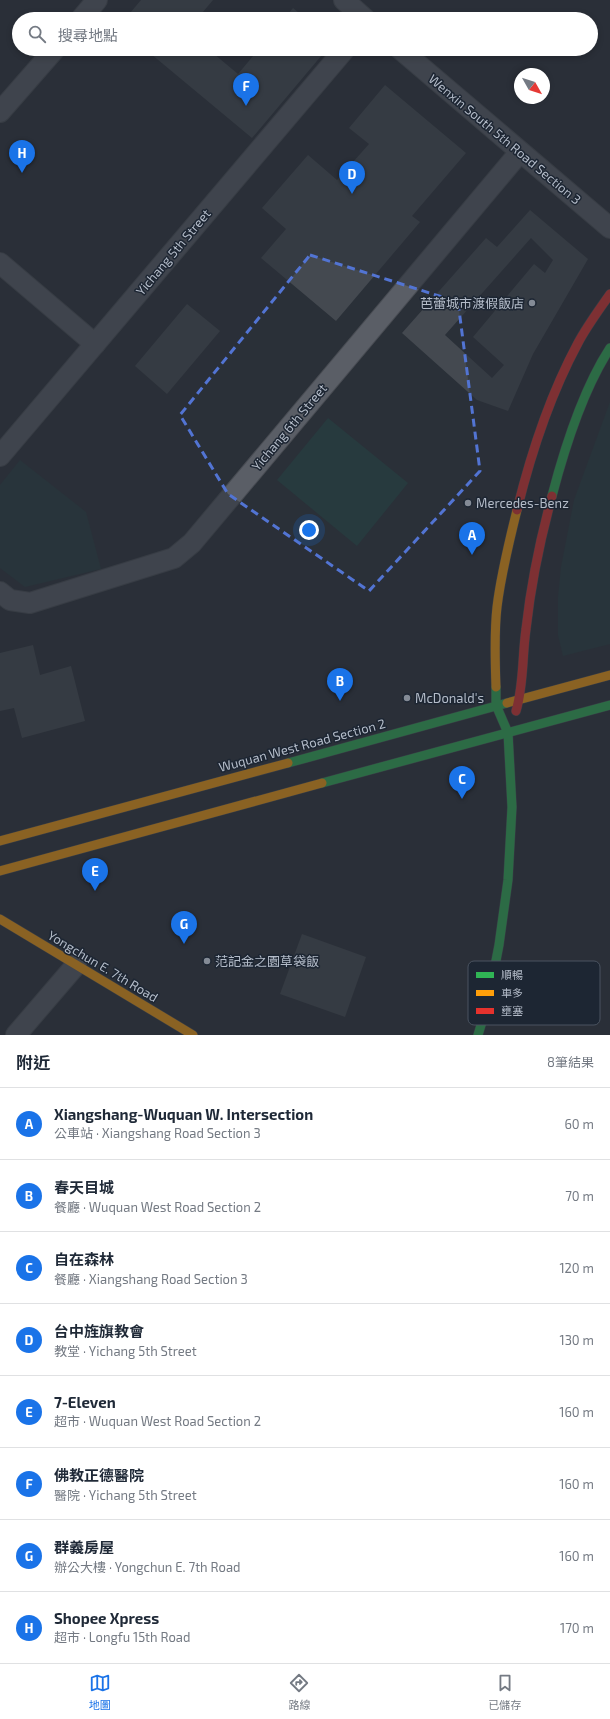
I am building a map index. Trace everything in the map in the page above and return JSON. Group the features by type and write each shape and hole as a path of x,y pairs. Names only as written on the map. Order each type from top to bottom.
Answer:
{"main road":[{"path":"496,961 508,880 512,807 508,733 496,705 495,632 497,607 509,542 525,478 549,405 578,342 610,294"},
{"path":"508,733 521,699 526,628 539,544 548,508 576,422 603,358 610,348"},
{"name":"Wuquan West Road Section 2","path":"0,841 610,675"},
{"path":"0,871 610,705"},
{"name":"Yongchun E. 7th Road","path":"0,919 194,1035"},
{"path":"478,1035 481,1025"}],"street":[{"path":"87,12 97,0"},
{"path":"344,0 357,12"},
{"path":"0,112 49,56"},
{"name":"Yichang 5th Street","path":"0,456 339,56"},
{"name":"Wenxin South 5th Road Section 3","path":"408,56 610,228"},
{"name":"Yichang 6th Street","path":"0,592 10,600 30,603 174,558 192,543 520,152"},
{"path":"0,262 95,344"},
{"path":"16,1035 76,965"}],"highlighted area":[{"path":"310,255 458,302 480,471 369,591 228,494 180,415"}],"green space":[{"path":"610,402 610,644 563,656 558,635 558,597 561,567 574,500"},
{"path":"328,418 408,483 357,546 277,480"},
{"path":"20,460 86,512 101,569 25,587 0,568 0,485"}],"building":[{"path":"141,0 213,0 203,12 131,12"},
{"path":"293,8 298,12 290,12"},
{"path":"153,56 216,56 238,74 253,56 321,56 252,138"},
{"path":"385,85 466,153 412,216 420,222 336,321 261,258 286,229 262,208 308,155 337,180 369,144 349,128"},
{"name":"芭蕾城市渡假飯店","path":"530,210 588,259 533,354 508,411 477,400 402,333 486,238 497,247","holes":["531,238 553,260 545,273 534,264 473,337 504,365 492,378 445,335"]},
{"path":"187,304 220,331 167,394 135,366"},
{"path":"33,645 40,675 71,666 85,721 22,738 14,708 0,711 0,653"},
{"path":"302,934 366,957 345,1017 280,994"}],"traffic: fast":[{"path":"552,496 562,459 583,400 610,348"},
{"path":"496,687 496,705 508,733 512,807 508,880 496,961"},
{"path":"288,763 507,703"},
{"path":"322,783 610,705"},
{"path":"478,1035 481,1025"}],"traffic: slow":[{"path":"496,687 495,637 497,607 503,570 517,510"},
{"path":"507,703 610,675"},
{"path":"0,841 288,763"},
{"path":"0,871 322,783"},
{"path":"0,919 193,1035"}],"traffic: jam":[{"path":"517,510 528,467 542,425 559,383 582,337 610,294"},
{"path":"516,711 519,701 528,612 533,579 552,496"}],"place":[{"name":"佛教正德醫院","path":"246,106"},
{"name":"Shopee Xpress","path":"22,173"},
{"name":"台中旌旗教會","path":"352,194"},
{"name":"芭蕾城市渡假飯店","path":"532,303"},
{"name":"Mercedes-Benz","path":"468,503"},
{"name":"Xiangshang-Wuquan W. Intersection","path":"472,555"},
{"name":"McDonald's","path":"407,698"},
{"name":"春天目城","path":"340,701"},
{"name":"自在森林","path":"462,799"},
{"name":"7-Eleven","path":"95,891"},
{"name":"群義房屋","path":"184,944"},
{"name":"范記金之園草袋飯","path":"207,961"}]}
